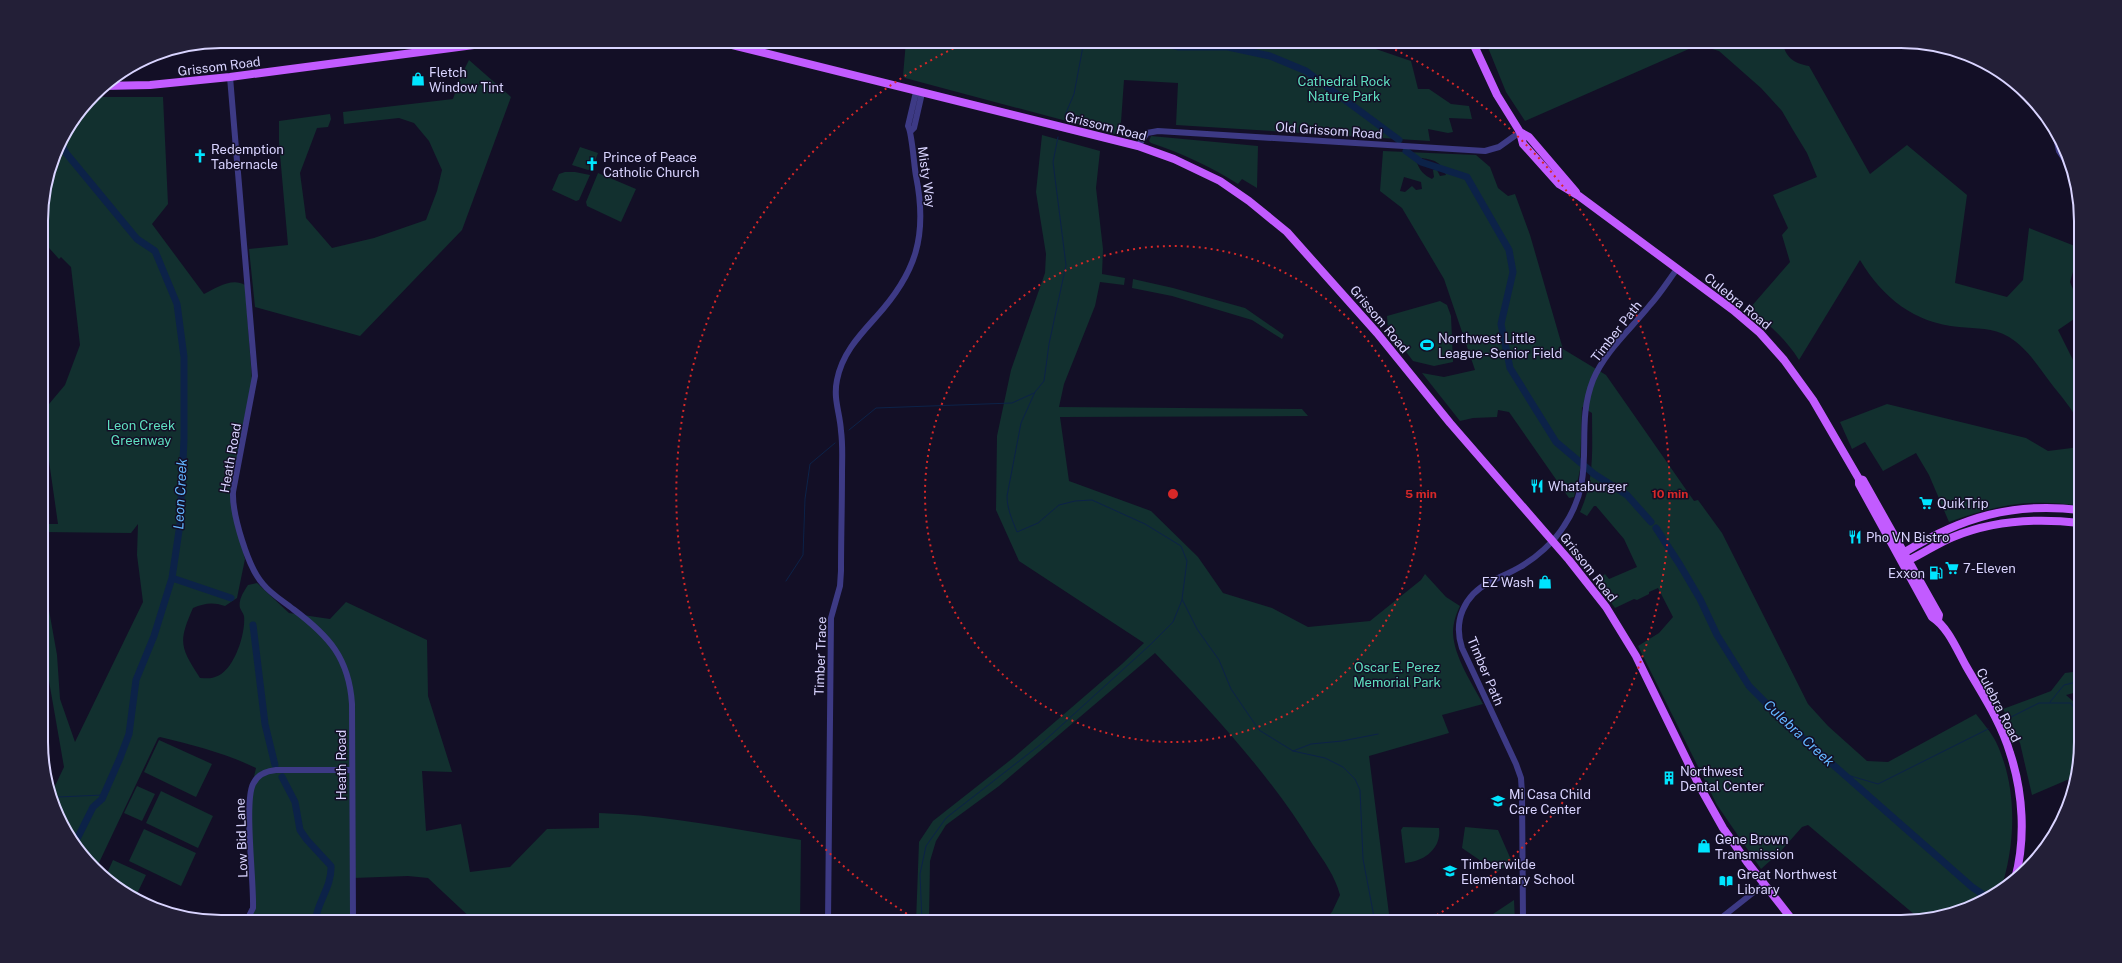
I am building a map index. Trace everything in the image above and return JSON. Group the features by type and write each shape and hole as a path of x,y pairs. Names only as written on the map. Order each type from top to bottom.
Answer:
{"main road":[{"name":"Grissom Road","path":"114,86 150,85 230,78 452,48"},
{"name":"Grissom Road","path":"743,48 919,93 1138,146 1174,159 1220,181 1249,201 1287,232 1377,333 1450,423 1582,575 1622,633 1648,680 1712,811 1735,846 1788,915"},
{"name":"Culebra Road","path":"1475,48 1494,90 1520,132 1523,144 1551,176 1559,184 1579,196 1747,321 1772,346 1813,400 1859,479 1859,484 1932,617 1938,620 1987,703 2010,752 2018,789 2021,813 2021,842 2016,871"},
{"name":"Culebra Road","path":"1859,479 1863,480 1910,560 1939,614 1938,620"},
{"path":"1905,552 1948,528 1978,516 2009,509 2041,507 2074,510"},
{"path":"1910,560 1952,537 1981,527 2005,523 2051,520 2074,522"},
{"path":"1948,528 1952,537"}],"street":[{"name":"Heath Road","path":"230,78 255,376 233,492 234,504 246,553 258,578 268,590 321,631 332,643 342,662 351,693 353,915"},
{"name":"Misty Way","path":"850,347 899,288 909,272 917,250 922,226 921,202 911,148 911,131 914,128 919,93"},
{"name":"Old Grissom Road","path":"1138,146 1148,134 1158,131 1488,150 1499,147 1520,132"},
{"name":"Timber Path","path":"1523,915 1522,794 1520,778 1516,764 1462,648 1459,626 1466,604 1477,590 1489,582 1520,567 1562,530 1576,507 1582,487 1586,410 1593,380 1610,352 1650,305 1677,269"},
{"name":"Timber Trace","path":"828,915 831,618 840,586 841,564 841,432 835,396 837,379 850,347"},
{"name":"Low Bid Lane","path":"250,915 253,908 249,800 255,780 265,773 276,770 352,770"},
{"path":"1725,915 1764,884"}],"green space":[{"name":"Cathedral Rock Nature Park","path":"905,48 1373,48 1411,61 1418,89 1429,89 1451,104 1469,106 1472,119 1449,118 1453,132 1448,133 1428,129 1430,141 1176,125 1178,83 1124,80 1121,122 1115,134 905,78 903,76"},
{"path":"1488,48 1691,48 1525,121 1506,92"},
{"path":"1708,48 1784,48 1791,59 1809,66 1870,174 1907,145 1967,195 1955,283 2007,297 2023,280 2029,228 2074,246 2074,268 2070,282 2074,292 2074,319 2058,330 2074,362 2074,414 2032,358 2015,341 1997,332 1984,329 1943,325 1914,314 1901,306 1879,286 1860,260 1799,360 1783,339 1750,308 1790,262 1782,235 1788,228 1773,195 1817,177 1807,153 1782,111 1761,88 1719,51"},
{"path":"469,60 511,97 462,230 360,336 255,307 249,249 288,245 279,143 279,121 330,114 331,119 328,127 317,128 300,173 306,218 332,248 374,238 426,220 437,191 442,170 429,141 414,123 399,118 344,124 343,112 453,99 460,78"},
{"name":"Leon Creek Greenway","path":"101,97 163,97 168,204 152,224 204,294 224,284 235,282 245,285 252,380 231,487 235,522 245,559 237,598 225,606 209,604 193,608 188,619 183,637 183,644 188,659 200,678 212,678 222,674 233,660 243,632 244,616 240,608 240,602 248,585 257,583 289,613 330,619 346,602 427,640 428,696 452,772 422,771 426,831 461,824 470,872 510,867 547,829 599,828 599,813 624,814 700,823 801,840 800,915 468,915 428,878 408,876 353,878 353,915 251,915 250,794 256,768 197,746 160,737 158,738 99,864 77,838 71,828 61,808 54,787 64,767 48,675 48,605 57,655 60,699 75,742 143,602 137,555 138,524 131,533 48,532 48,524 58,524 48,454 48,405 65,385 80,345 71,267 61,257 59,259 48,247 49,199 61,155 77,125"},
{"name":"Oscar E. Perez Memorial Park","path":"1042,135 1100,151 1096,188 1103,249 1102,274 1125,278 1124,285 1100,282 1095,306 1064,384 1059,407 1302,409 1308,416 1060,417 1069,481 1151,511 1198,557 1223,593 1272,608 1308,627 1370,621 1421,580 1425,574 1446,597 1460,606 1456,615 1454,626 1454,642 1464,670 1483,704 1442,715 1449,733 1369,756 1389,915 1329,915 1340,895 1332,875 1296,819 1259,769 1219,721 1155,653 999,786 946,825 936,841 930,861 929,915 916,915 919,842 933,821 1013,758 1122,664 1144,643 1019,561 996,510 997,436 1011,370 1045,273 1046,254 1036,192"},
{"path":"1151,136 1258,146 1257,188 1242,179 1238,184 1196,161 1151,143 1149,141"},
{"path":"580,147 598,153 592,169 588,170 572,165"},
{"path":"1383,151 1476,155 1490,167 1498,188 1508,196 1515,194 1530,235 1563,349 1606,375 1694,501 1698,500 1722,533 1808,704 1828,726 1867,761 1888,762 1976,714 1989,731 1996,742 2003,760 2011,797 2012,836 2003,881 1987,892 1967,902 1934,912 1915,915 1808,825 1802,827 1780,852 1761,869 1717,805 1638,646 1659,633 1673,617 1658,588 1637,600 1634,599 1615,608 1596,582 1605,574 1609,579 1637,567 1624,539 1596,506 1594,506 1587,516 1580,512 1588,488 1592,463 1592,413 1582,407 1580,470 1574,497 1569,498 1509,412 1498,410 1497,417 1473,418 1460,421 1422,373 1444,377 1475,370 1444,279 1402,208 1380,191","holes":["1422,158 1440,164 1446,175 1440,176 1437,170 1433,170 1434,177 1432,179 1421,171 1417,163","1404,177 1421,182 1422,189 1416,190 1412,186 1405,192 1400,191"]},
{"path":"565,172 590,175 579,200 576,201 552,190 559,174"},
{"path":"598,173 636,189 621,222 587,206 586,202"},
{"path":"1133,279 1173,288 1245,308 1284,335 1282,339 1252,320 1172,296 1132,288"},
{"name":"Northwest Little League - Senior Field","path":"1440,301 1447,305 1451,316 1453,362 1434,366 1413,361 1388,328 1387,316"},
{"path":"1887,404 2026,438 2048,451 2074,448 2074,505 2029,503 1998,507 1949,522 1929,475 1916,453 1883,471 1865,442 1852,449 1840,422"},
{"path":"2074,672 2074,693 2066,695 2074,702 2074,753 2071,775 2070,779 2032,795 2020,743 2003,709 2051,691 2065,673"},
{"path":"159,740 212,764 196,797 144,772"},
{"path":"137,786 155,794 142,821 124,813"},
{"path":"161,791 213,816 198,848 146,823"},
{"path":"1403,827 1439,828 1437,842 1430,853 1418,860 1405,863 1401,830"},
{"path":"1465,827 1498,830 1512,862 1497,872 1485,858 1481,861 1462,848"},
{"path":"144,829 196,853 181,886 129,861"},
{"path":"113,860 146,875 137,893 107,872"},
{"path":"1514,900 1515,915 1492,915"}],"waterway":[{"path":"1065,115 1074,94 1083,48"},
{"name":"Culebra Creek","path":"1233,48 1270,56 1306,71 1399,140"},
{"path":"1058,137 1053,162 1066,265 1049,344 1044,381 1035,392 1021,423 1007,496 1009,510 1017,532 1038,523 1059,505 1075,501 1092,500 1145,524 1181,546 1187,561 1182,599 1197,629 1219,660 1231,689 1259,730 1293,751 1325,758 1343,767 1355,779 1360,790 1363,859 1374,915"},
{"name":"Leon Creek","path":"64,149 137,239 155,251 177,304 184,357 184,439 180,524 172,578 154,636 136,680 129,734 102,799 93,807 77,838"},
{"name":"Culebra Creek","path":"1406,151 1421,162 1467,177 1509,250 1513,272 1501,324 1510,368 1556,442 1594,474 1627,495 1651,522"},
{"path":"849,430 876,408 1012,403 1034,393"},
{"path":"786,581 803,555 805,499 810,464 835,443"},
{"name":"Culebra Creek","path":"1656,528 1680,565 1700,599 1717,635 1749,686 1789,726 1972,887 1983,894"},
{"path":"172,578 231,598"},
{"path":"922,915 920,874 926,846 946,818 1041,744 1150,645 1173,622 1182,600"},
{"path":"253,625 265,724 275,765"},
{"path":"2050,702 2064,685 2074,683"},
{"path":"2009,718 2039,703 2071,703 2074,708"},
{"path":"1844,774 1878,784 1988,729"},
{"path":"1293,751 1311,744 1342,741 1378,734"},
{"path":"282,777 295,802 300,830 307,840 331,866 331,874 327,888 316,915"},
{"path":"58,797 103,795"}],"place":[{"name":"Fletch Window Tint","path":"418,79"},
{"name":"Redemption Tabernacle","path":"200,156"},
{"name":"Prince of Peace Catholic Church","path":"592,164"},
{"name":"Northwest Little League - Senior Field","path":"1427,345"},
{"name":"Whataburger","path":"1537,486"},
{"name":"QuikTrip","path":"1926,503"},
{"name":"Pho VN Bistro","path":"1855,537"},
{"name":"7-Eleven","path":"1952,568"},
{"name":"Exxon","path":"1936,573"},
{"name":"EZ Wash","path":"1545,582"},
{"name":"Northwest Dental Center","path":"1669,778"},
{"name":"Mi Casa Child Care Center","path":"1498,801"},
{"name":"Gene Brown Transmission","path":"1704,846"},
{"name":"Timberwilde Elementary School","path":"1450,871"},
{"name":"Great Northwest Library","path":"1726,881"}]}
